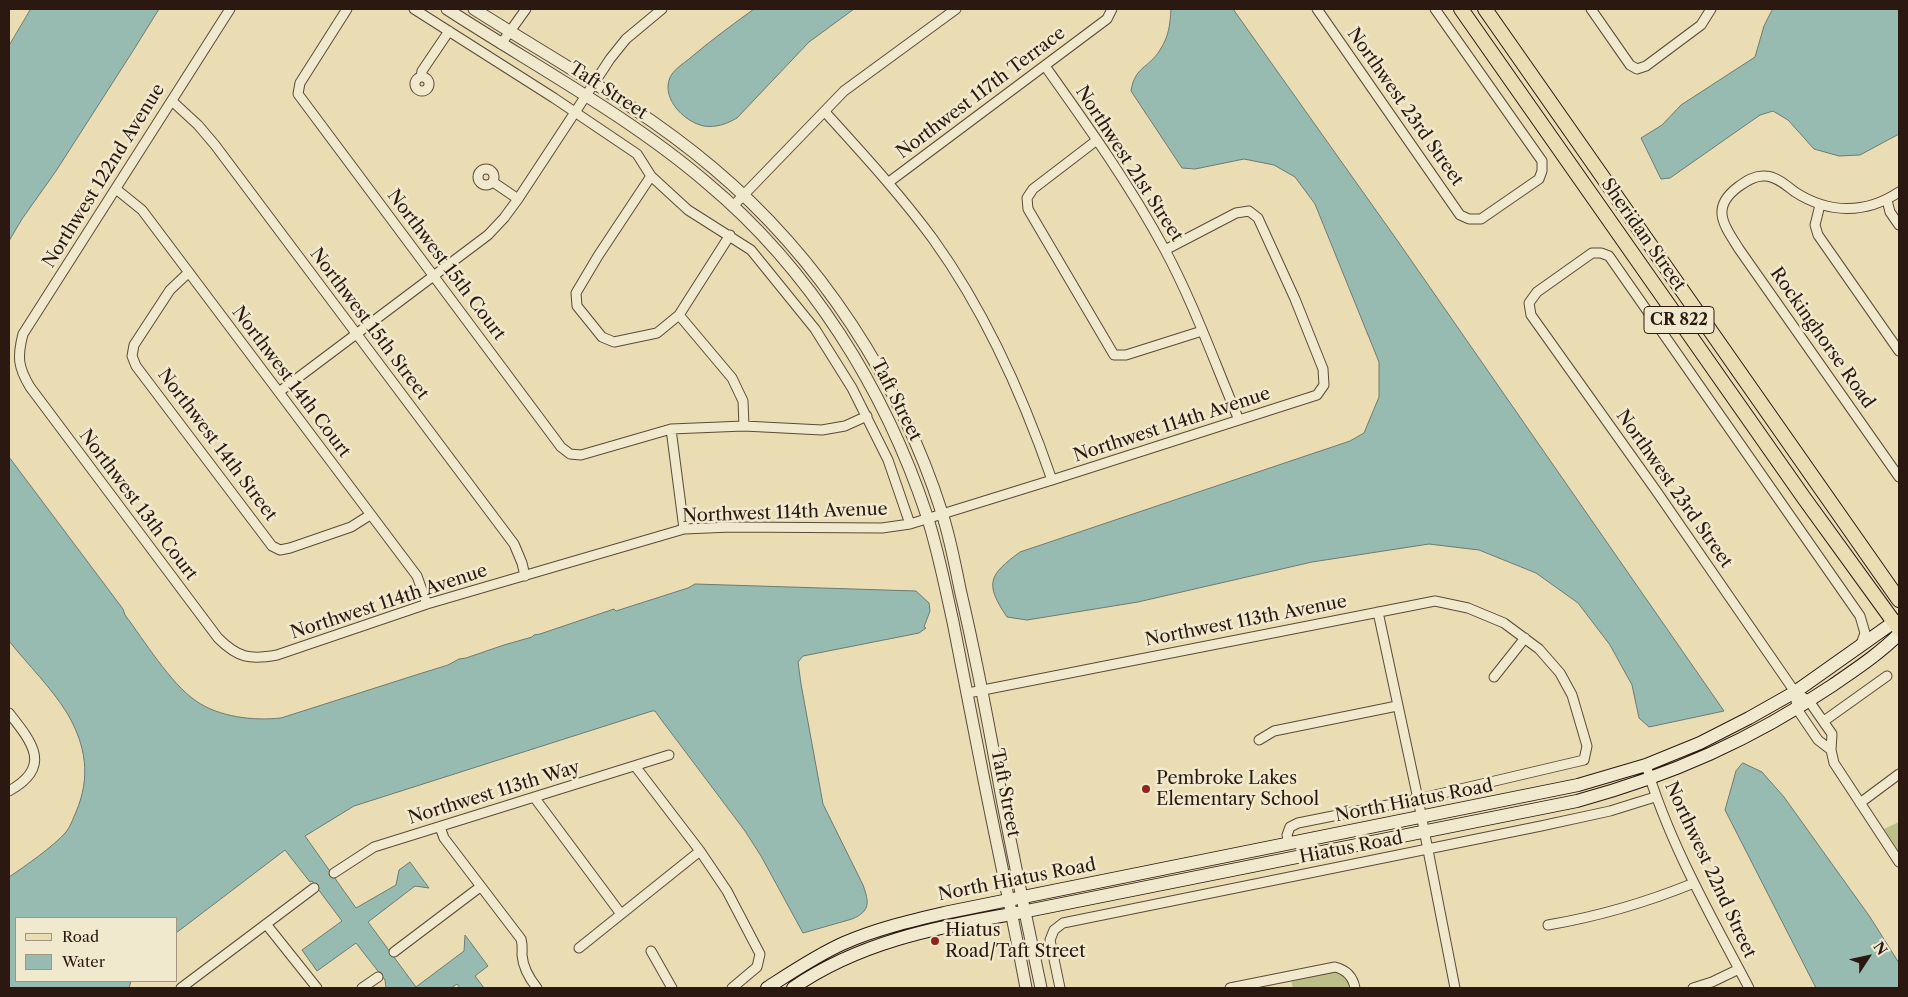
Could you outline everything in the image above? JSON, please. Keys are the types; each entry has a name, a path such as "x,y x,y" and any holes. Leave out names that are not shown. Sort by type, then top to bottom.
{"main road":[{"name":"Sheridan Street","path":"1461,9 1804,498 1898,626"},
{"name":"Sheridan Street","path":"1485,9 1899,600"},
{"name":"North Hiatus Road","path":"767,988 844,943 894,925 1578,785 1646,765 1700,743 1795,692 1861,644 1898,626"},
{"name":"North Hiatus Road","path":"793,988 847,958 893,940 942,927 1577,801 1623,788 1686,764 1752,734 1797,709 1870,660 1898,626"},
{"path":"1118,878 1121,892"}],"street":[{"name":"Northwest 122nd Avenue","path":"20,365 19,352 23,334 230,9"},
{"name":"Northwest 15th Court","path":"347,9 300,83 298,94 561,447 570,454 581,455 671,429"},
{"path":"414,9 637,154 651,176 688,210 751,250 815,329 867,416 888,460 910,524"},
{"name":"Taft Street","path":"447,9 585,95 665,150 707,182 769,242 828,316 850,349 878,398 907,461 928,519 942,570 968,693 1026,988"},
{"name":"Taft Street","path":"474,9 674,137 744,195 813,272 840,308 892,392 921,457 942,514 970,630 1041,988"},
{"path":"501,44 526,9"},
{"path":"279,392 488,235 518,199 592,83 626,39 662,9"},
{"path":"733,206 844,91 956,9"},
{"name":"Northwest 117th Terrace","path":"888,182 1107,19 1112,9"},
{"name":"Northwest 23rd Street","path":"1317,9 1460,215 1469,219 1481,218 1539,179 1542,171 1542,161 1435,9"},
{"path":"1591,9 1630,65 1637,69 1646,66 1700,25 1711,9"},
{"path":"421,77 422,71 449,31"},
{"name":"Northwest 21st Street","path":"1045,66 1098,140 1132,192 1165,250 1202,331 1239,420"},
{"name":"Northwest 15th Street","path":"172,101 198,125 215,145 514,544 525,576"},
{"path":"824,112 888,182 934,241 964,288 990,333 1037,438 1052,480"},
{"path":"1098,140 1033,189 1027,198 1028,208 1114,356 1126,355 1202,331"},
{"name":"Rockinghorse Road","path":"1820,205 1768,175 1756,176 1730,193 1722,205 1721,215 1724,226 1739,249 1899,477"},
{"path":"651,176 576,293 577,306 602,337 614,342 657,333 678,315 730,235"},
{"path":"492,182 518,199"},
{"name":"Northwest 14th Court","path":"116,189 142,210 417,576 427,604"},
{"path":"1899,192 1887,200 1848,210 1820,205 1815,225 1818,235 1899,351"},
{"path":"1887,200 1890,212 1899,225"},
{"name":"Northwest 114th Avenue","path":"241,655 258,659 277,655 427,604 684,529 731,527 882,528 910,524 1316,395 1324,385 1323,369 1295,299 1258,218 1249,211 1236,213 1165,250"},
{"name":"Northwest 23rd Street","path":"1795,692 1657,492 1531,315 1529,303 1537,292 1592,253 1601,253 1609,256 1860,616 1865,633 1861,644"},
{"name":"Northwest 14th Street","path":"188,273 170,290 134,344 132,356 136,366 272,546 280,550 351,527 370,515"},
{"path":"678,315 732,378 743,400 744,426"},
{"path":"850,349 862,342"},
{"name":"Northwest 13th Court","path":"20,365 30,387 218,638 228,648 241,655"},
{"path":"684,529 671,429 744,426 822,430 845,426 867,416"},
{"name":"Northwest 113th Avenue","path":"968,693 1435,601 1468,608 1504,623 1525,638"},
{"path":"1378,612 1418,799 1455,988"},
{"path":"1289,844 1287,835 1290,827 1298,824 1418,799 1584,760 1587,746 1572,695 1560,673 1539,649 1525,638 1494,677"},
{"path":"1824,721 1887,676"},
{"path":"1795,692 1809,700 1832,734 1831,750 1834,762 1899,862"},
{"path":"1795,692 1797,709 1818,740 1831,750"},
{"path":"1259,740 1274,731 1397,706"},
{"path":"9,713 28,738 35,756 34,768 28,777 9,791"},
{"path":"980,757 994,754"},
{"name":"Northwest 113th Way","path":"334,873 374,847 669,755"},
{"name":"Northwest 22nd Street","path":"1646,765 1655,796 1694,883 1749,988"},
{"path":"635,766 700,852 726,891 760,954 757,967 745,984 732,988"},
{"path":"1860,803 1899,774"},
{"name":"Hiatus Road","path":"1060,988 1050,940 1054,930 1064,923 1610,811 1655,796"},
{"path":"534,797 621,914"},
{"path":"440,827 444,838 521,939 527,976 536,988"},
{"path":"579,948 700,852"},
{"path":"1548,925 1588,918 1651,900 1694,883"},
{"path":"394,952 480,886"},
{"path":"181,988 314,888"},
{"path":"266,924 317,988"},
{"path":"651,950 672,988"},
{"path":"1230,988 1336,967 1343,969 1353,979 1355,988"},
{"path":"1693,988 1712,982 1739,969"},
{"path":"362,988 378,977"}],"green space":[{"path":"1899,822 1899,852 1884,829"},
{"path":"1343,969 1355,988 1293,988 1290,976"}],"water":[{"path":"31,9 159,9 9,241 9,46"},
{"path":"754,9 854,9 809,42 737,118 717,126 704,126 688,119 670,99 668,82 672,74"},
{"path":"1171,9 1233,9 1397,240 1724,711 1649,727 1639,718 1632,685 1610,645 1578,603 1536,573 1479,550 1429,544 1312,562 1138,602 1027,620 1007,617 995,596 993,580 1002,567 1020,552 1350,441 1364,433 1379,397 1379,362 1315,204 1295,177 1274,165 1244,159 1195,169 1182,168 1131,91 1139,72 1163,45 1168,30"},
{"path":"1773,9 1899,9 1899,134 1860,155 1839,156 1814,149 1788,120 1773,111 1760,115 1670,178 1661,179 1641,138 1662,125 1681,105 1755,57 1764,26"},
{"path":"9,457 123,609 125,615 158,661 177,683 196,701 215,711 237,717 281,718 448,665 459,659 614,609 616,611 688,588 695,584 916,591 929,603 930,611 924,627 926,628 919,633 803,656 798,662 823,804 863,885 866,896 867,905 863,913 852,919 803,933 761,856 745,831 655,711 354,806 305,836 356,908 396,885 399,870 410,862 429,888 415,886 368,922 416,987 464,951 465,935 488,966 475,976 484,988 460,988 457,984 451,988 386,988 385,980 356,943 317,971 302,950 342,921 312,881 310,882 285,850 178,931 178,917 15,917 15,982 131,982 129,988 9,988 9,877 47,850 68,830 81,799 85,774 79,737 67,713 47,685 9,641"},
{"path":"1743,763 1762,772 1784,797 1870,917 1899,963 1899,988 1816,988 1725,810 1736,771"}],"place":[{"name":"Pembroke Lakes Elementary School","path":"1146,789"},
{"name":"Hiatus Road/Taft Street","path":"935,941"}]}
